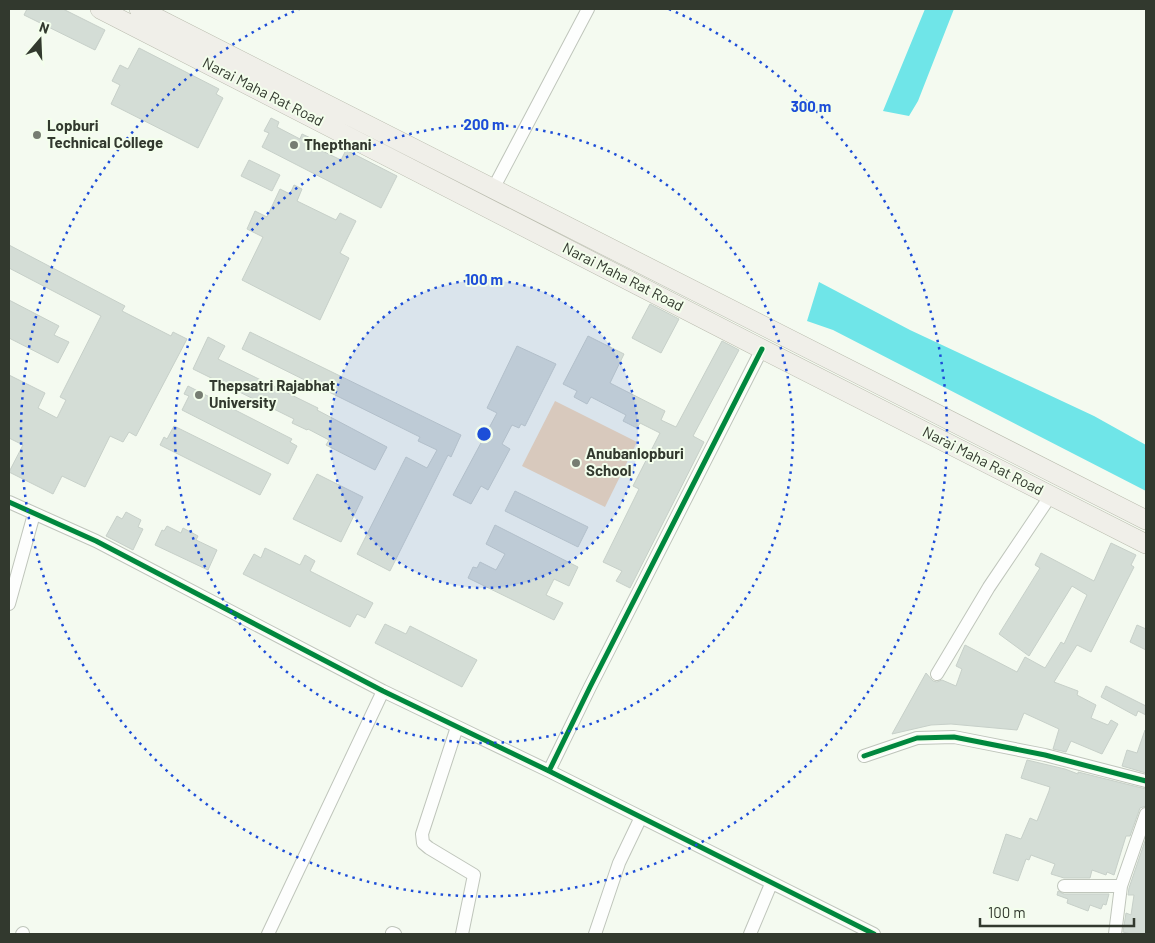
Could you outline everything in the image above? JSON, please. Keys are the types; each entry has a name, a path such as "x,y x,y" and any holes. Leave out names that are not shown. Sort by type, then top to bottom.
{"main road":[{"name":"Narai Maha Rat Road","path":"100,9 1146,544"},
{"name":"Narai Maha Rat Road","path":"139,9 1146,520"}],"street":[{"path":"493,189 588,9"},
{"path":"549,771 762,349"},
{"path":"937,674 989,587 1051,495"},
{"path":"9,502 96,542 383,691 549,771 874,934"},
{"path":"9,604 34,514"},
{"path":"268,934 383,691"},
{"path":"458,727 422,834 423,843 429,848 474,875 462,934"},
{"path":"864,756 917,738 954,737 1045,755 1146,781"},
{"path":"1115,934 1121,886 1146,814"},
{"path":"595,934 618,863 641,817"},
{"path":"750,934 771,884"},
{"path":"1064,886 1121,886"}],"shaded area":[{"path":"555,401 637,442 605,507 522,466"}],"water":[{"path":"925,9 954,9 918,101 909,116 883,111"},
{"path":"819,282 910,330 1094,416 1146,445 1146,491 833,330 807,321"}],"building":[{"path":"27,9 63,9 105,30 95,50 24,15"},
{"path":"139,48 219,89 216,94 223,98 198,148 111,104 120,85 112,81 120,65 128,69"},
{"path":"271,118 279,122 277,127 300,139 302,134 317,141 314,147 341,160 346,150 397,176 381,208 262,147 269,133 264,131"},
{"path":"249,160 280,175 272,191 241,176"},
{"path":"294,185 302,189 297,201 336,220 340,213 356,221 340,253 349,258 320,320 242,280 263,237 247,229 255,211 267,217 280,189 290,194"},
{"path":"9,245 125,306 122,311 171,336 173,332 187,339 136,436 129,432 123,442 110,436 85,487 62,476 53,494 9,472 23,445 9,438 9,375 45,393 38,408 57,418 66,400 60,397 101,316 9,268"},
{"path":"9,300 59,326 54,335 69,342 58,363 9,338"},
{"path":"650,304 679,319 661,353 632,338"},
{"path":"250,332 461,435 451,457 448,455 390,571 357,554 406,457 427,468 437,450 418,441 420,437 242,349"},
{"path":"588,336 624,354 610,383 665,411 661,420 676,427 722,341 739,350 693,436 704,442 630,588 616,581 622,571 603,562 639,489 633,486 660,433 640,423 637,428 623,421 626,415 591,397 587,404 574,397 577,391 563,384"},
{"path":"208,337 225,346 218,359 318,408 317,410 387,447 375,470 326,445 329,440 292,423 294,419 193,369"},
{"path":"517,346 556,364 525,426 521,424 519,428 512,425 502,444 510,449 488,490 481,486 471,504 453,495 497,413 487,408"},
{"path":"188,386 292,439 290,442 297,446 288,464 182,410 189,396 184,394"},
{"path":"174,426 271,474 260,495 160,445 164,437 167,439"},
{"path":"317,474 363,497 341,542 293,519"},
{"path":"515,491 588,527 578,547 505,511"},
{"path":"126,512 141,520 138,527 143,529 133,550 106,536 117,516 122,519"},
{"path":"495,525 578,567 569,586 554,579 546,595 563,603 554,620 468,578 473,567 477,568 480,562 496,570 505,554 486,544"},
{"path":"167,526 181,533 183,528 198,536 196,540 217,550 208,570 155,545 162,530 164,531"},
{"path":"1111,543 1136,555 1131,565 1134,567 1091,652 1077,645 1054,682 1078,691 1077,695 1096,705 1091,718 1108,725 1111,720 1118,724 1102,754 1071,741 1066,752 1053,749 1059,729 1024,713 1017,730 951,724 931,725 892,734 926,673 933,681 942,680 956,686 962,669 956,666 965,645 1017,672 1025,657 1045,668 1061,642 1064,644 1087,595 1072,586 1029,656 999,634 1040,568 1035,565 1041,553 1094,581"},
{"path":"265,548 300,565 305,555 315,561 310,571 373,603 365,618 357,614 350,627 243,574 254,554 261,558"},
{"path":"385,624 406,634 410,626 477,660 462,687 375,643"},
{"path":"1137,625 1146,629 1146,650 1130,642"},
{"path":"1106,686 1146,706 1146,715 1138,711 1136,716 1101,697"},
{"path":"1145,730 1146,773 1122,766 1127,750 1137,753"},
{"path":"1027,760 1078,774 1078,772 1146,789 1146,806 1140,808 1130,836 1126,836 1114,875 1107,872 1106,875 1092,870 1090,878 1064,878 1051,874 1055,864 1031,855 1029,860 1026,859 1018,881 993,873 1006,834 1021,839 1030,818 1037,821 1049,791 1050,787 1021,778"},
{"path":"1146,838 1146,934 1131,934 1123,932 1126,913 1131,915 1134,895 1128,895 1129,888"},
{"path":"1058,891 1064,894 1109,894 1106,905 1103,904 1101,909 1090,905 1088,911 1067,903 1068,899 1057,895"}],"cycle path":[{"path":"549,771 762,349"},
{"path":"9,502 96,541 383,691 549,771 874,934"},
{"path":"864,756 917,738 954,737 1045,755 1146,781"}],"place":[{"name":"Lopburi Technical College","path":"37,135"},
{"name":"Thepthani","path":"294,145"},
{"name":"Thepsatri Rajabhat University","path":"199,395"},
{"name":"Anubanlopburi School","path":"576,463"}]}
